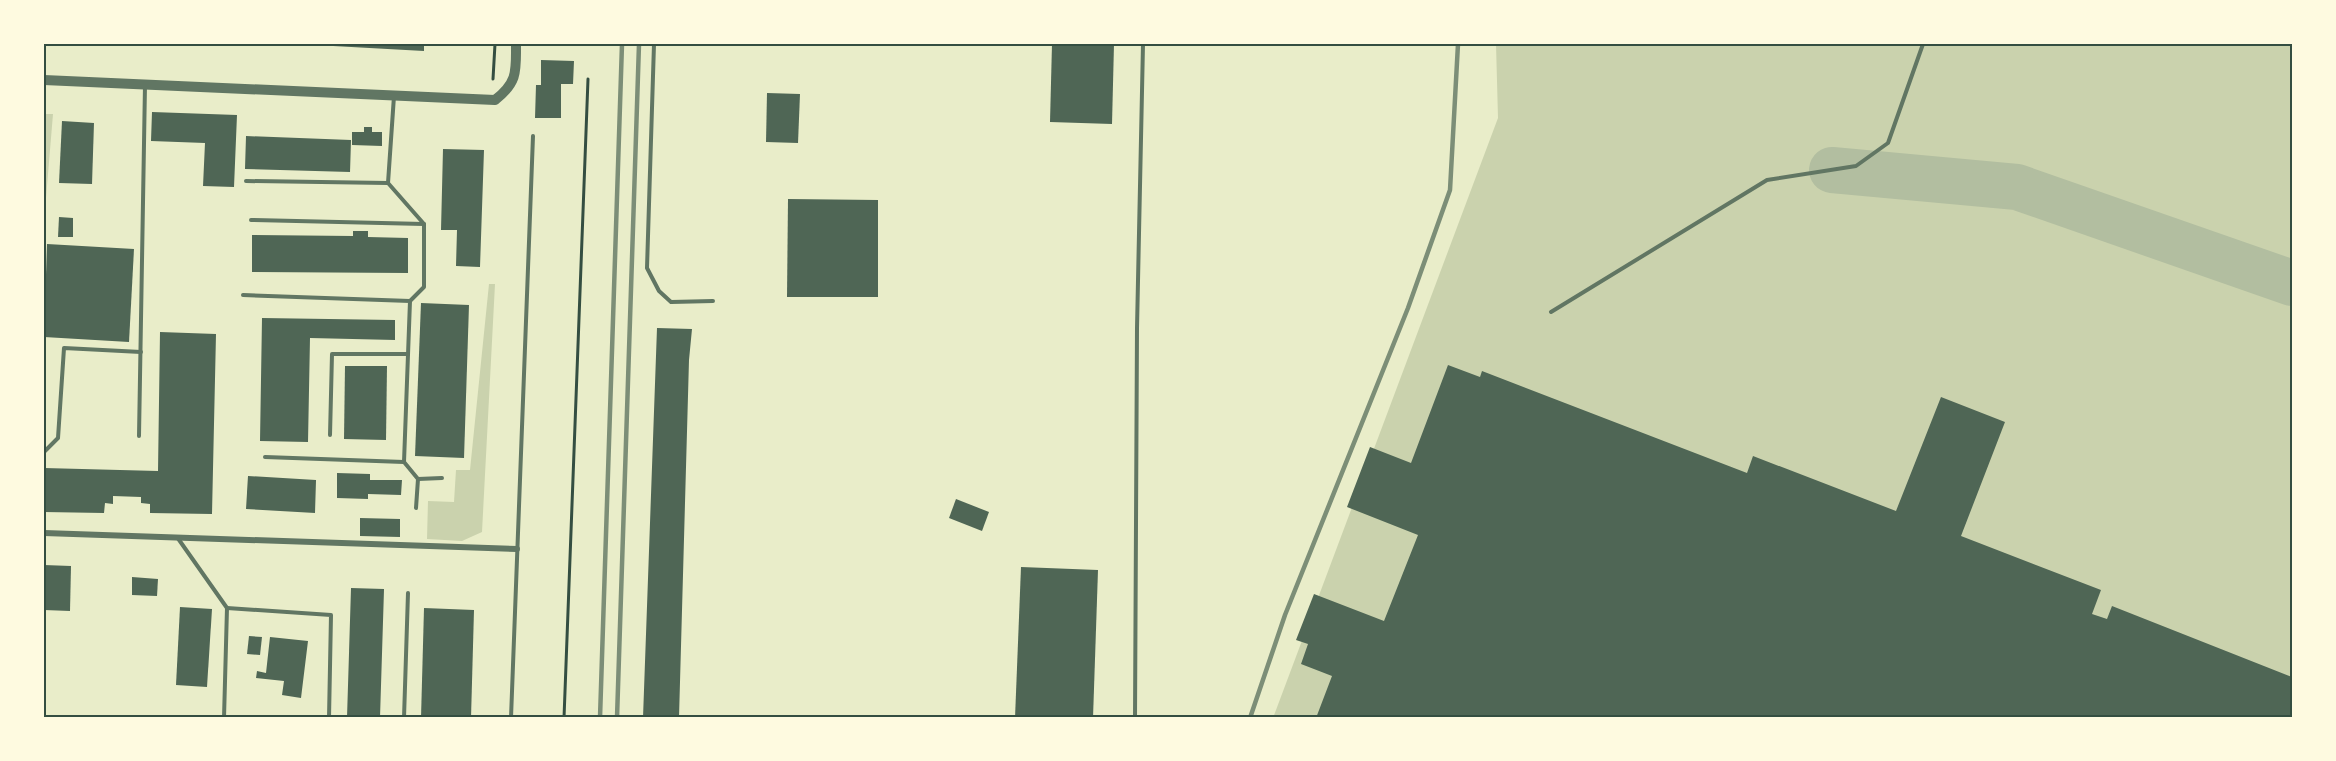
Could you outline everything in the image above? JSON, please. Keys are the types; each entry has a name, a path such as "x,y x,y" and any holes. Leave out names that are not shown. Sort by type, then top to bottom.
{"street":[{"path":"44,80 495,100 508,90 516,76 516,44"},
{"path":"44,533 517,549"}],"lane":[{"path":"654,44 647,268 659,291 671,302 713,301"},
{"path":"1135,717 1137,340 1143,44"},
{"path":"1551,312 1767,180 1856,166 1888,143 1923,44"},
{"path":"139,436 145,85"},
{"path":"394,96 388,183 424,224 424,287 410,301 404,462 418,479 416,508"},
{"path":"511,717 533,136"},
{"path":"246,181 388,183"},
{"path":"251,220 424,224"},
{"path":"243,295 410,301"},
{"path":"44,452 58,438 64,348 141,352"},
{"path":"330,435 332,354 408,354"},
{"path":"265,457 404,462"},
{"path":"418,479 442,478"},
{"path":"177,537 227,608 224,717"},
{"path":"404,717 408,593"},
{"path":"227,608 331,615 329,717"}],"path":[{"path":"493,79 495,44"},
{"path":"564,717 588,79"}],"green space":[{"path":"1496,44 2292,44 2292,717 1273,718 1498,118"},
{"path":"44,114 53,114 44,222"},
{"path":"489,284 495,284 482,532 462,541 427,539 428,501 454,502 456,470 470,470"}],"building":[{"path":"424,44 424,51 315,45"},
{"path":"1052,44 1114,44 1112,124 1050,122"},
{"path":"541,60 574,61 573,84 561,84 561,118 535,118 536,85 541,85"},
{"path":"767,93 800,94 798,143 766,142"},
{"path":"152,112 237,115 234,187 203,186 205,143 151,141"},
{"path":"62,121 94,123 92,184 59,183"},
{"path":"364,127 372,127 372,132 382,132 382,146 352,145 352,132 364,132"},
{"path":"246,136 351,140 350,172 245,169"},
{"path":"443,149 484,150 480,267 456,266 457,230 441,230"},
{"path":"788,199 878,200 878,297 787,297"},
{"path":"59,217 73,218 73,237 58,237"},
{"path":"353,231 368,231 368,237 408,238 408,273 252,272 252,235 353,236"},
{"path":"47,244 134,249 129,342 44,337"},
{"path":"421,303 469,305 464,458 415,456"},
{"path":"262,318 395,320 395,340 310,338 308,442 260,441"},
{"path":"657,328 692,329 689,360 679,718 643,718"},
{"path":"160,332 216,334 212,514 150,513 150,504 141,503 141,497 113,496 113,504 105,503 104,513 44,512 44,468 158,471"},
{"path":"1448,365 1480,377 1482,371 1747,473 1753,456 1896,511 1941,397 2005,422 1961,536 2101,590 2092,614 2107,619 2112,606 2292,677 2292,718 1316,718 1332,676 1301,664 1308,644 1296,640 1314,594 1384,621 1418,535 1347,507 1370,447 1411,463"},
{"path":"345,366 387,366 386,440 344,439"},
{"path":"337,473 370,474 370,480 402,480 401,495 368,494 368,499 337,498"},
{"path":"248,476 316,480 315,513 246,509"},
{"path":"956,499 989,512 982,531 949,518"},
{"path":"360,518 400,519 400,537 360,536"},
{"path":"44,565 71,566 70,611 44,610"},
{"path":"1021,567 1098,570 1093,718 1015,718"},
{"path":"132,577 158,579 157,596 132,595"},
{"path":"351,588 384,589 380,718 347,718"},
{"path":"180,607 212,609 207,687 176,685"},
{"path":"424,608 474,610 471,718 421,718"},
{"path":"249,636 262,637 260,655 247,654"},
{"path":"270,637 308,641 301,698 282,695 284,681 256,678 257,671 266,673"}],"taxiway":[{"path":"1832,170 2017,187 2292,283"}],"railway":[{"path":"600,718 622,44"},
{"path":"617,718 639,44"},
{"path":"1250,718 1285,615 1408,308 1450,190 1458,44"}]}
